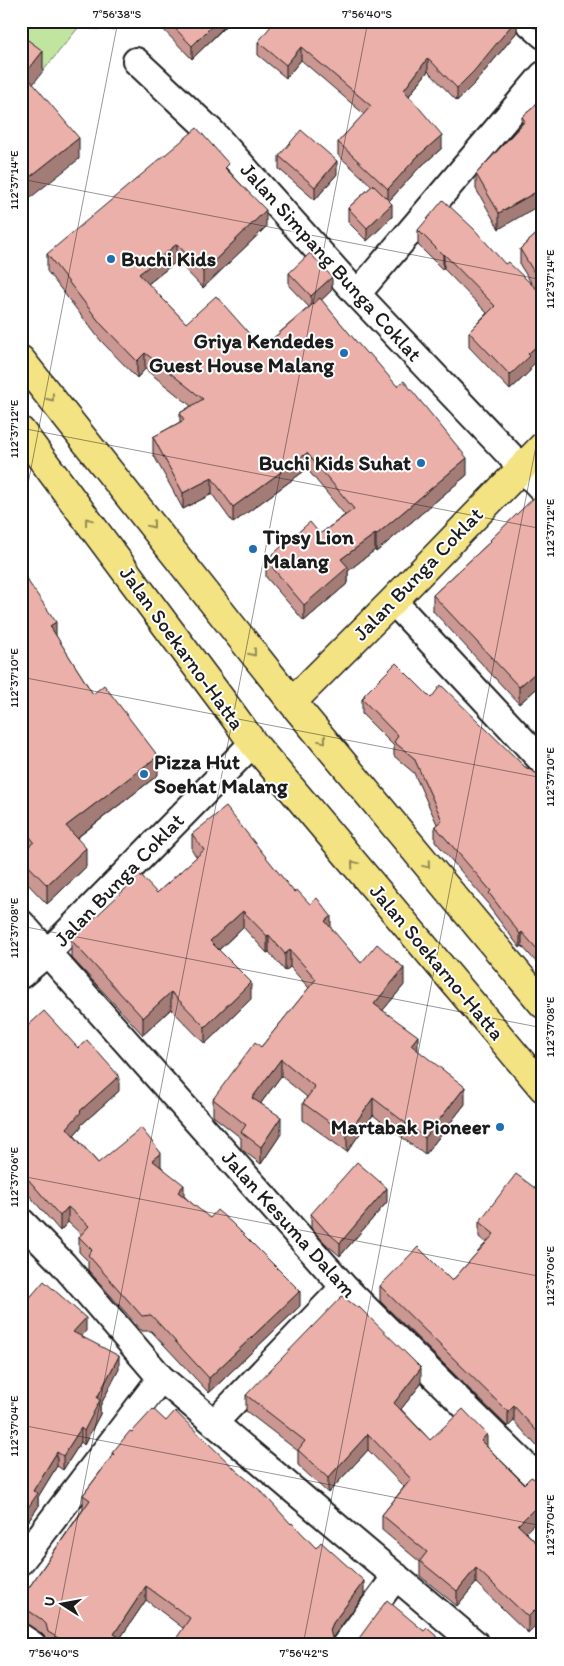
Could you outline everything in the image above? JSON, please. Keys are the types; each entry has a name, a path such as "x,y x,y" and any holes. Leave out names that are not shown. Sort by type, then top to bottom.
{"main road":[{"path":"21,360 292,702 543,1004"},
{"name":"Jalan Soekarno-Hatta","path":"21,431 252,743 543,1088"},
{"name":"Jalan Bunga Coklat","path":"292,702 393,602 543,446"}],"street":[{"path":"527,21 543,35"},
{"name":"Jalan Simpang Bunga Coklat","path":"136,61 212,132 358,294 543,490"},
{"path":"358,294 543,75"},
{"path":"393,602 543,762"},
{"name":"Jalan Bunga Coklat","path":"21,975 48,953 252,743"},
{"name":"Jalan Kesuma Dalam","path":"21,923 344,1286 543,1483"},
{"path":"21,1221 63,1264 161,1378 477,1645"},
{"path":"214,1423 344,1286"},
{"path":"21,1561 161,1378"},
{"path":"345,1645 396,1576"},
{"path":"21,1637 33,1645"}],"green space":[{"path":"21,21 119,21 113,30 78,28 43,71 21,56"}],"building":[{"path":"168,21 217,21 192,46"},
{"path":"275,21 515,21 474,71 457,88 428,58 404,90 442,135 417,157 388,189 338,142 371,106 301,47 286,65 258,42"},
{"path":"21,35 43,51 25,74 79,138 21,184"},
{"path":"543,99 543,188 499,213 476,174 525,121 522,117"},
{"path":"197,128 229,164 225,168 266,210 203,272 177,244 139,274 186,323 216,296 262,348 320,298 367,354 369,353 397,386 404,381 467,458 376,535 341,559 348,567 304,605 266,560 310,522 320,534 354,509 307,453 233,507 212,478 183,493 153,437 184,420 180,413 203,399 145,353 137,361 101,324 47,254"},
{"path":"301,130 337,161 315,187 279,156"},
{"path":"373,185 392,204 367,228 348,208"},
{"path":"443,200 474,229 505,264 508,262 543,295 543,340 528,354 530,356 510,375 469,332 495,306 418,230"},
{"path":"543,228 543,287 520,249"},
{"path":"310,253 332,277 311,296 289,273"},
{"path":"542,490 543,668 519,687 433,595"},
{"path":"21,571 56,622 50,626 93,694 104,685 158,756 66,826 86,848 47,885 21,858 21,853 34,842 21,825"},
{"path":"396,663 431,698 441,685 525,767 543,777 543,954 522,932 520,934 489,893 491,891 435,826 442,820 414,758 394,742 398,736 362,699"},
{"path":"226,807 294,892 297,890 310,904 317,898 331,916 325,921 361,963 377,944 404,968 374,1004 418,1036 411,1045 465,1087 425,1138 373,1098 347,1135 303,1103 315,1087 281,1059 252,1098 281,1117 261,1147 241,1132 246,1125 213,1099 255,1042 261,1047 316,979 290,950 285,954 269,935 267,936 243,911 210,941 251,982 205,1027 171,992 143,1018 71,940 140,875 157,893 204,850 192,834"},
{"path":"44,1011 78,1048 87,1040 119,1076 80,1111 67,1128 98,1163 141,1128 161,1153 152,1160 184,1185 178,1192 210,1218 217,1210 300,1291 209,1378 151,1315 142,1316 88,1255 92,1250 79,1237 89,1226 68,1207 60,1216 21,1171 21,1032"},
{"path":"357,1162 387,1188 340,1243 311,1214"},
{"path":"516,1174 543,1194 543,1438 514,1406 508,1412 380,1286 418,1247 452,1281 494,1234 479,1222"},
{"path":"44,1281 86,1318 73,1332 119,1356 97,1398 100,1400 84,1431 81,1428 63,1456 57,1452 33,1491 38,1493 21,1518 21,1308"},
{"path":"342,1296 359,1307 421,1368 394,1403 430,1440 463,1409 487,1434 481,1441 524,1484 531,1477 543,1482 543,1500 518,1525 543,1549 543,1602 528,1617 476,1568 457,1591 420,1561 427,1552 382,1515 411,1479 368,1434 328,1478 298,1450 305,1441 246,1395"},
{"path":"153,1409 166,1421 175,1411 238,1472 262,1492 316,1548 321,1542 364,1581 333,1623 330,1630 332,1638 340,1645 172,1645 190,1618 146,1586 114,1634 119,1637 114,1645 70,1645 48,1632 46,1624 41,1619 21,1608 21,1599 90,1500 83,1495 114,1454 112,1453 130,1431 132,1432"},
{"path":"387,1600 424,1631 427,1628 442,1641 439,1645 351,1645 357,1641"}],"place":[{"name":"Buchi Kids","path":"111,259"},
{"name":"Griya Kendedes Guest House Malang","path":"344,353"},
{"name":"Buchi Kids Suhat","path":"421,463"},
{"name":"Tipsy Lion Malang","path":"253,549"},
{"name":"Pizza Hut Soehat Malang","path":"144,774"},
{"name":"Martabak Pioneer","path":"500,1127"}]}
